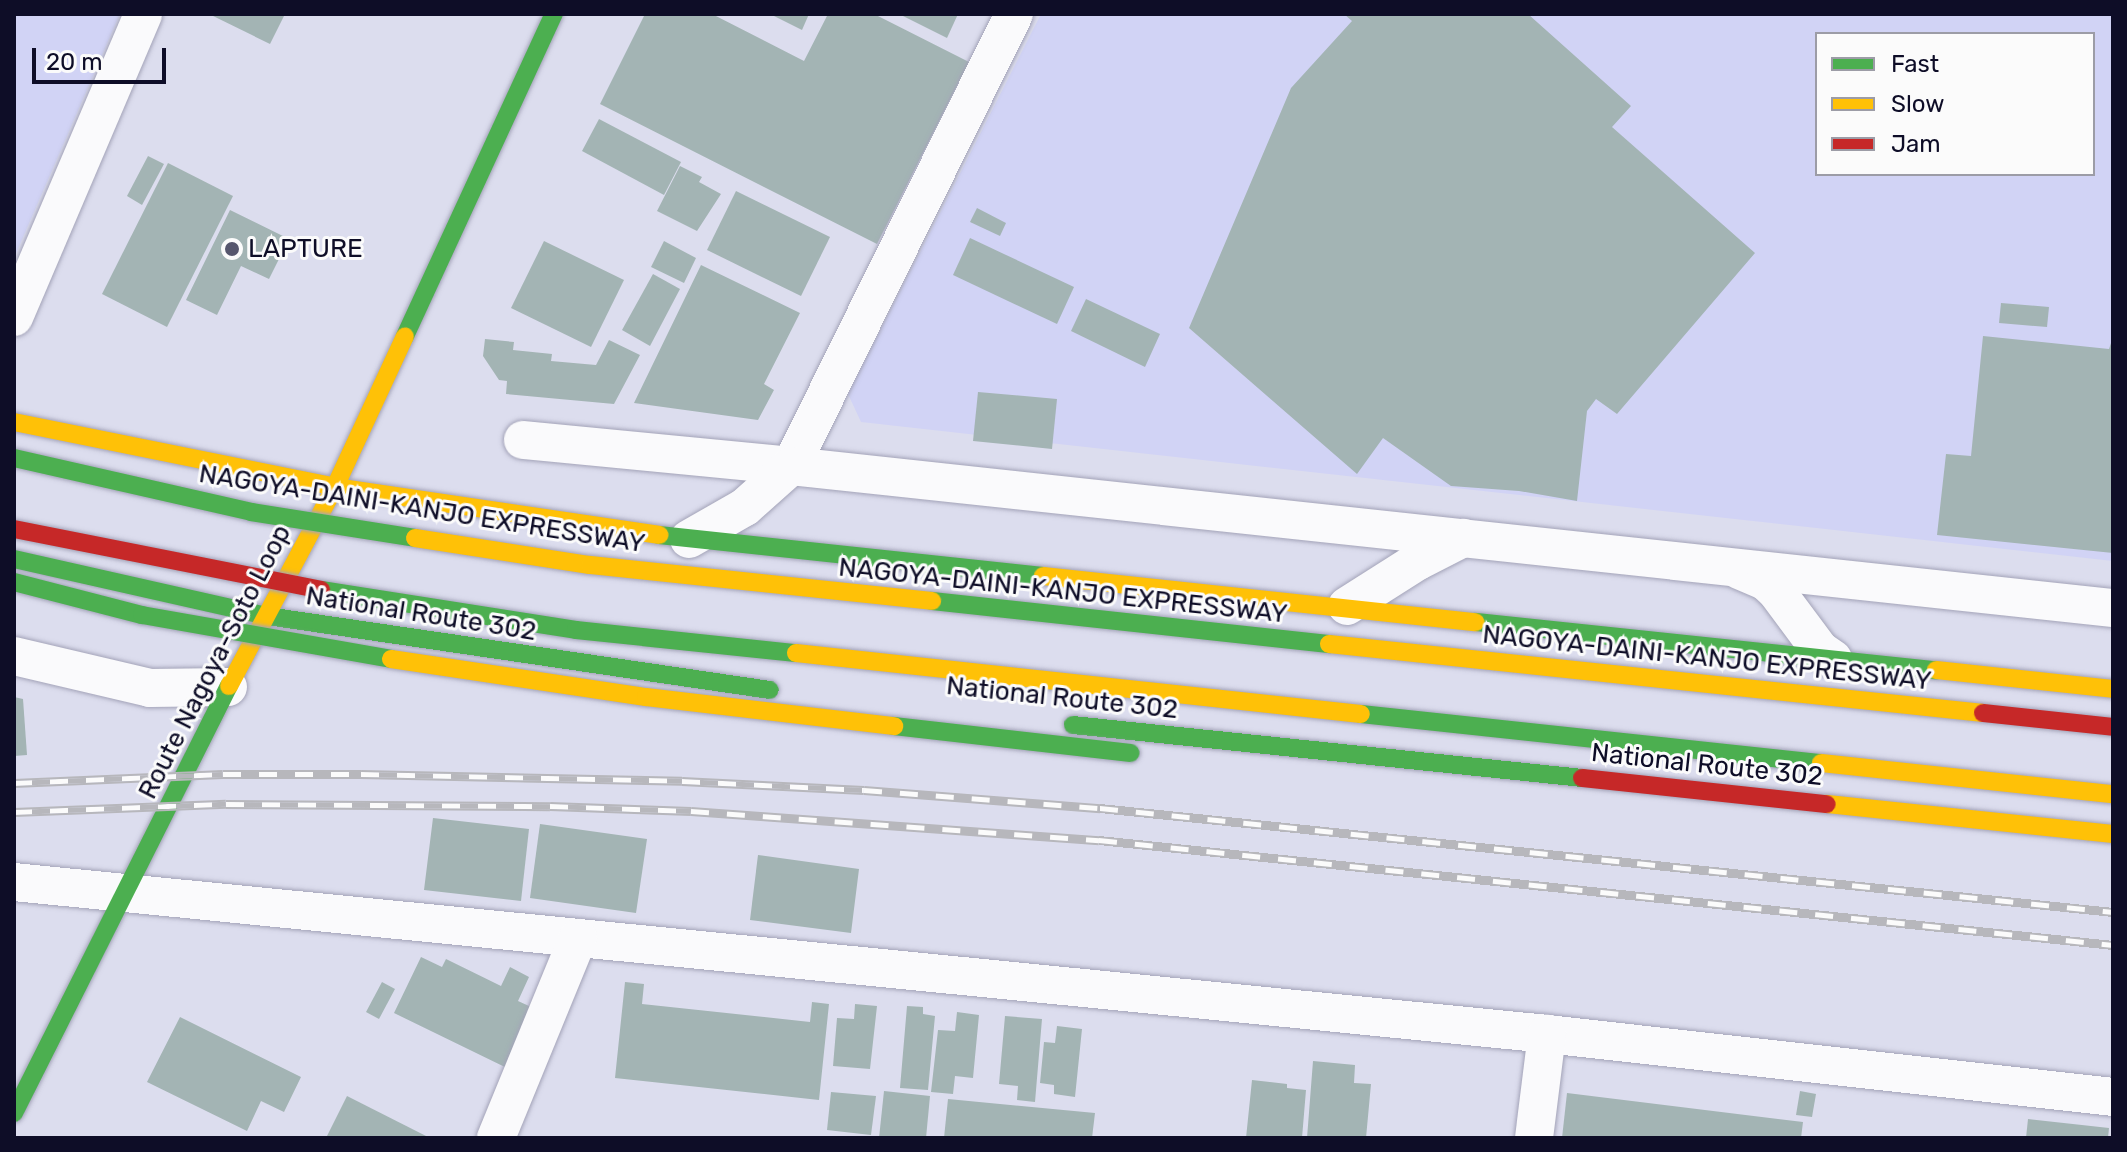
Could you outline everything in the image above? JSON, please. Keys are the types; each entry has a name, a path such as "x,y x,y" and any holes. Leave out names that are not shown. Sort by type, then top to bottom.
{"main road":[{"name":"Route Nagoya-Soto Loop","path":"14,1113 228,687 335,487 554,14"},
{"path":"14,422 335,487 689,539 2113,689"},
{"name":"NAGOYA-DAINI-KANJO EXPRESSWAY","path":"14,458 251,512 590,565 2113,727"},
{"path":"14,529 257,580 576,630 2113,794"},
{"name":"National Route 302","path":"14,559 267,616 796,694"},
{"path":"14,582 142,615 430,665 646,697 1138,754"},
{"name":"National Route 302","path":"1051,723 2113,834"}],"street":[{"path":"14,317 143,14"},
{"path":"689,539 745,507 791,466 1014,14"},
{"path":"523,440 2113,608"},
{"path":"1347,606 1418,561 1463,538"},
{"path":"1729,566 1765,581 1820,650 1833,659"},
{"path":"14,656 150,688 228,687"},
{"path":"14,882 1547,1034 2113,1097"},
{"path":"496,1138 578,938"},
{"path":"1534,1138 1547,1034"}],"shaded area":[{"path":"14,14 120,14 14,258"},
{"path":"1041,14 2113,14 2113,561 861,422 848,394"}],"building":[{"path":"209,14 285,14 270,44"},
{"path":"645,14 712,14 804,61 828,14 874,14 969,62 877,244 600,104"},
{"path":"770,14 809,14 802,30"},
{"path":"899,14 958,14 947,38"},
{"path":"1344,14 1528,14 1631,106 1612,127 1755,253 1617,414 1596,399 1587,411 1577,501 1519,491 1451,486 1383,438 1357,474 1189,328 1291,88 1352,21"},
{"path":"599,119 681,162 664,195 582,151"},
{"path":"148,156 164,164 142,205 127,196"},
{"path":"168,163 233,196 167,327 102,294"},
{"path":"680,166 702,177 699,182 721,194 697,231 657,211"},
{"path":"736,191 830,237 801,296 707,250"},
{"path":"977,208 1006,223 1000,236 970,222"},
{"path":"230,210 289,239 269,279 241,266 217,315 186,300"},
{"path":"970,238 1074,287 1057,324 953,275"},
{"path":"544,241 624,280 591,347 511,308"},
{"path":"664,241 696,258 684,283 651,267"},
{"path":"701,265 800,313 764,384 774,390 758,420 634,403"},
{"path":"653,274 680,289 650,346 622,330"},
{"path":"1086,299 1160,334 1145,367 1071,331"},
{"path":"2001,303 2049,307 2047,327 1999,323"},
{"path":"1983,336 2109,349 2113,337 2113,553 1937,535 1946,454 1971,456"},
{"path":"485,339 514,342 513,350 552,354 551,361 596,365 609,340 640,355 614,404 506,394 507,381 499,380 483,356"},
{"path":"978,392 1057,399 1052,449 973,441"},
{"path":"14,697 23,699 27,755 14,756"},
{"path":"433,818 529,829 521,901 424,890"},
{"path":"540,824 647,839 636,913 530,898"},
{"path":"758,855 859,869 851,933 750,920"},
{"path":"421,957 442,967 446,959 501,986 510,967 529,977 518,1001 540,1011 511,1070 394,1013"},
{"path":"382,982 395,989 379,1019 366,1012"},
{"path":"625,982 644,984 642,1004 810,1022 812,1002 829,1004 819,1100 615,1078"},
{"path":"855,1004 877,1006 870,1069 833,1066 837,1018 854,1019"},
{"path":"907,1006 923,1007 923,1014 935,1016 928,1090 900,1088"},
{"path":"957,1012 979,1015 973,1078 955,1076 953,1094 931,1092 938,1030 955,1031"},
{"path":"1005,1016 1042,1019 1035,1102 1017,1100 1018,1086 999,1084"},
{"path":"180,1017 301,1077 284,1112 261,1101 247,1131 147,1082"},
{"path":"1057,1026 1082,1029 1075,1097 1054,1094 1054,1085 1040,1083 1044,1042 1055,1043"},
{"path":"1313,1061 1355,1065 1354,1083 1371,1084 1366,1138 1307,1138"},
{"path":"1252,1080 1287,1084 1287,1088 1306,1090 1302,1138 1246,1138"},
{"path":"884,1091 930,1096 926,1138 879,1138"},
{"path":"1800,1091 1816,1094 1812,1117 1796,1115"},
{"path":"831,1092 876,1096 871,1135 827,1130"},
{"path":"1567,1093 1803,1122 1801,1138 1562,1138"},
{"path":"347,1096 430,1138 326,1138"},
{"path":"948,1099 1095,1113 1092,1138 944,1138"},
{"path":"2028,1119 2109,1128 2108,1138 2026,1138"}],"railway":[{"path":"14,783 223,774 361,774 682,781 864,790 1100,808 2113,912"},
{"path":"14,812 226,804 550,806 691,811 1099,840 2113,945"}],"traffic: fast":[{"path":"405,336 554,14"},
{"path":"14,458 251,512 415,538"},
{"path":"659,535 1043,576"},
{"path":"14,559 267,616 770,690"},
{"path":"14,582 142,615 391,659"},
{"path":"321,590 576,630 796,653"},
{"path":"932,601 1329,644"},
{"path":"1476,622 1936,670"},
{"path":"14,1113 229,686"},
{"path":"1361,714 1821,763"},
{"path":"1073,725 1582,778"},
{"path":"894,726 1130,753"}],"traffic: slow":[{"path":"229,686 335,487 405,336"},
{"path":"14,422 335,487 659,535"},
{"path":"415,538 590,565 932,601"},
{"path":"1043,576 1476,622"},
{"path":"1329,644 1983,713"},
{"path":"796,653 1361,714"},
{"path":"391,659 646,697 894,726"},
{"path":"1936,670 2113,689"},
{"path":"1821,763 2113,794"},
{"path":"1827,804 2113,834"}],"traffic: jam":[{"path":"14,529 321,590"},
{"path":"1983,713 2113,727"},
{"path":"1582,778 1827,804"}],"place":[{"name":"LAPTURE","path":"232,249"}]}
